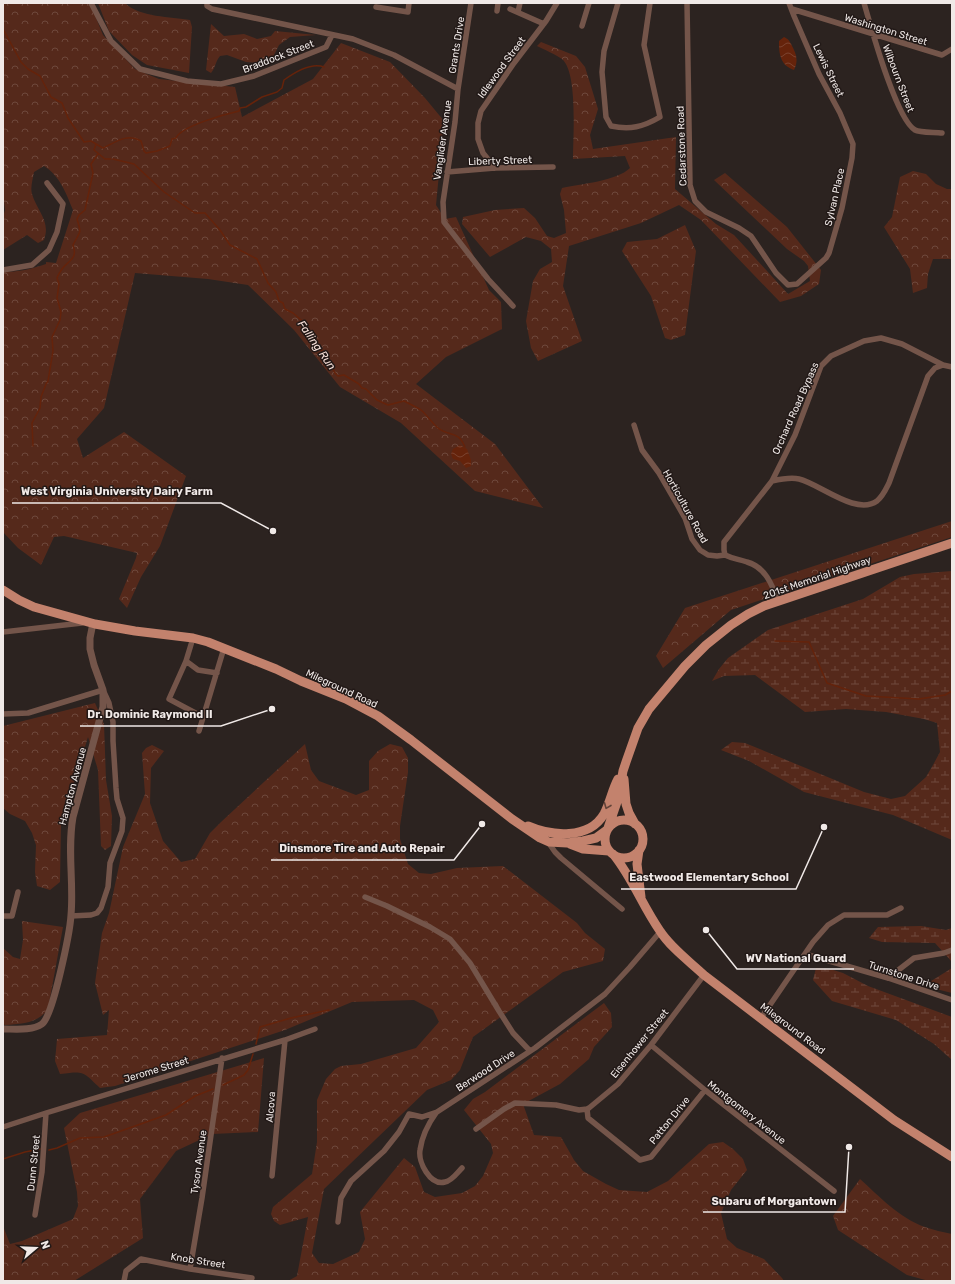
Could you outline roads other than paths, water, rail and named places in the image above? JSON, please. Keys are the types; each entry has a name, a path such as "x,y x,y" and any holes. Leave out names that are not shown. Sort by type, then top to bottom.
{"main road":[{"name":"201st Memorial Highway","path":"607,829 618,799 623,771 638,728 649,709 685,666 718,634 748,614 778,600 952,542"},
{"name":"Mileground Road","path":"3,590 34,607 93,624 193,638 224,648 276,669 378,716 512,819 540,838 548,841 567,843 583,849 611,853 641,898 660,932 704,975 894,1120 952,1157"},
{"name":"201st Memorial Highway","path":"623,771 626,804 635,824"},
{"path":"512,819 545,832 557,834 571,833 589,828 600,819 604,813 614,787 623,771"},
{"path":"618,820 630,821 635,824 640,828 642,834 642,844 638,850 632,856 627,857 617,857 611,853 604,840 607,829 612,823 618,820"},
{"name":"Mileground Road","path":"567,843 596,838 607,829"},
{"name":"Mileground Road","path":"638,850 637,864 641,898"}],"street":[{"name":"Braddock Street","path":"91,3 110,41 140,69 187,81 221,84 254,76 326,46 332,35"},
{"path":"207,3 207,6 212,9 332,35"},
{"path":"376,7 408,12 409,3"},
{"name":"Grants Drive","path":"458,89 471,3"},
{"path":"497,11 498,3"},
{"path":"518,12 520,3"},
{"name":"Idlewood Street","path":"496,168 483,153 478,139 480,110 558,3"},
{"path":"582,26 589,3"},
{"path":"618,3 604,51 602,72 606,117 611,126 625,129 648,124 660,116 644,45 650,3"},
{"name":"Cedarstone Road","path":"687,3 690,185 695,201 706,212 739,228 751,236 776,273 788,285 797,284 826,258 829,253"},
{"name":"Lewis Street","path":"789,3 819,74 840,114 853,144"},
{"name":"Wilbourn Street","path":"864,3 884,67 902,114 910,126 916,131 942,133"},
{"path":"510,9 544,24"},
{"name":"Washington Street","path":"792,10 942,55 952,50"},
{"name":"Vanglider Avenue","path":"332,35 353,39 394,55 458,89 455,122 443,202 444,222 488,279 513,306"},
{"name":"Sylvan Place","path":"829,253 842,208 852,158 853,144"},
{"name":"Liberty Street","path":"447,172 496,168 553,167"},
{"path":"3,270 32,265 48,250 57,232 63,204 47,183"},
{"name":"Orchard Road Bypass","path":"726,555 724,550 724,542 772,481 795,435 821,366 831,356 864,341 881,338 902,344 943,365 952,367"},
{"path":"772,481 787,478 800,480 853,504 862,505 876,502 885,491 889,483 928,376 935,368 943,365"},
{"name":"Horticulture Road","path":"634,425 642,450 658,473 685,518 692,539 700,550 708,555 726,555"},
{"path":"726,555 732,559 758,566 767,576 778,600"},
{"path":"3,632 60,625 93,624"},
{"name":"Hampton Avenue","path":"3,1029 28,1028 42,1024 47,1019 56,991 71,916 70,831 103,707 103,690 91,653 90,638 93,624"},
{"path":"193,638 186,661 169,699 203,717"},
{"path":"198,731 224,648"},
{"path":"186,661 198,670 217,673"},
{"path":"3,714 28,713 103,690 109,703 113,722 117,799 123,818 122,831 110,863 108,887 101,908 91,915 71,916"},
{"name":"Mileground Road","path":"548,841 561,858 622,909"},
{"path":"3,916 12,916 18,892"},
{"path":"365,897 430,927 450,940 470,963 513,1033 530,1051"},
{"path":"761,1018 813,942 828,925 844,915 886,915 900,908"},
{"name":"Berwood Drive","path":"338,1222 341,1198 351,1181 384,1151 399,1132 409,1114 422,1117 437,1112 530,1051 605,994 660,932"},
{"path":"888,978 914,958 944,953 952,950"},
{"name":"Turnstone Drive","path":"805,954 888,978 952,1000"},
{"name":"Eisenhower Street","path":"587,1109 618,1084 651,1045 704,975"},
{"name":"Jerome Street","path":"3,1128 222,1058 285,1040 314,1029"},
{"name":"Alcova","path":"272,1176 285,1040"},
{"name":"Montgomery Avenue","path":"651,1045 705,1090 834,1191"},
{"name":"Tyson Avenue","path":"190,1269 202,1198 222,1058"},
{"name":"Patton Drive","path":"587,1109 588,1118 640,1160 651,1157 705,1090"},
{"path":"476,1129 515,1103 556,1105 579,1110 587,1109"},
{"path":"437,1112 424,1135 420,1151 423,1166 428,1176 436,1181 444,1183 450,1180 462,1168"},
{"name":"Dunn Street","path":"35,1215 42,1172 46,1113"},
{"name":"Knob Street","path":"124,1281 126,1271 141,1259 190,1269 252,1278"}],"water":[{"path":"784,37 793,47 797,60 794,70 789,68 783,62 780,55 779,41"},
{"path":"460,445 467,449 471,460 471,466 466,468 460,461 453,459 451,454 453,449"}],"waterway":[{"name":"Falling Run","path":"3,29 21,62 28,69 40,76 51,97 62,103 68,118 84,142 91,141 96,144 94,150 105,159 111,159"},
{"path":"96,144 103,148 122,139 131,138 141,141 146,153 157,151 170,146 172,139 176,138 186,129 204,121 239,111 240,108 246,107 262,97 277,92 282,88 284,80 298,71 314,66 324,67"},
{"path":"33,446 32,423 40,408 41,397 48,381 53,351 52,337 60,320 61,312 57,298 59,284 57,278 62,269 74,256 73,245 80,231 77,219 85,210 93,173 91,164 98,154"},
{"name":"Falling Run","path":"113,159 134,164 164,192 195,213 205,213 220,230 230,245 257,259 268,283 276,292 279,301 283,303 285,309 293,313 301,320 338,376 344,375 359,384 362,388 366,389 377,400 388,405 404,401 421,410 442,431 459,438 465,447"},
{"path":"775,641 809,642 827,683 866,696 919,699 945,695 952,691"},
{"path":"256,1044 260,1027 291,1018 329,1010"},
{"path":"223,1085 244,1075 248,1070 253,1054"},
{"path":"49,1150 80,1138 104,1137 166,1115 195,1096 213,1089"},
{"path":"3,1159 40,1149"}],"place":[{"name":"West Virginia University Dairy Farm","path":"273,531"},
{"name":"Dr. Dominic Raymond II","path":"272,709"},
{"name":"Dinsmore Tire and Auto Repair","path":"482,824"},
{"name":"Eastwood Elementary School","path":"824,827"},
{"name":"WV National Guard","path":"706,930"},
{"name":"Subaru of Morgantown","path":"849,1147"}]}
